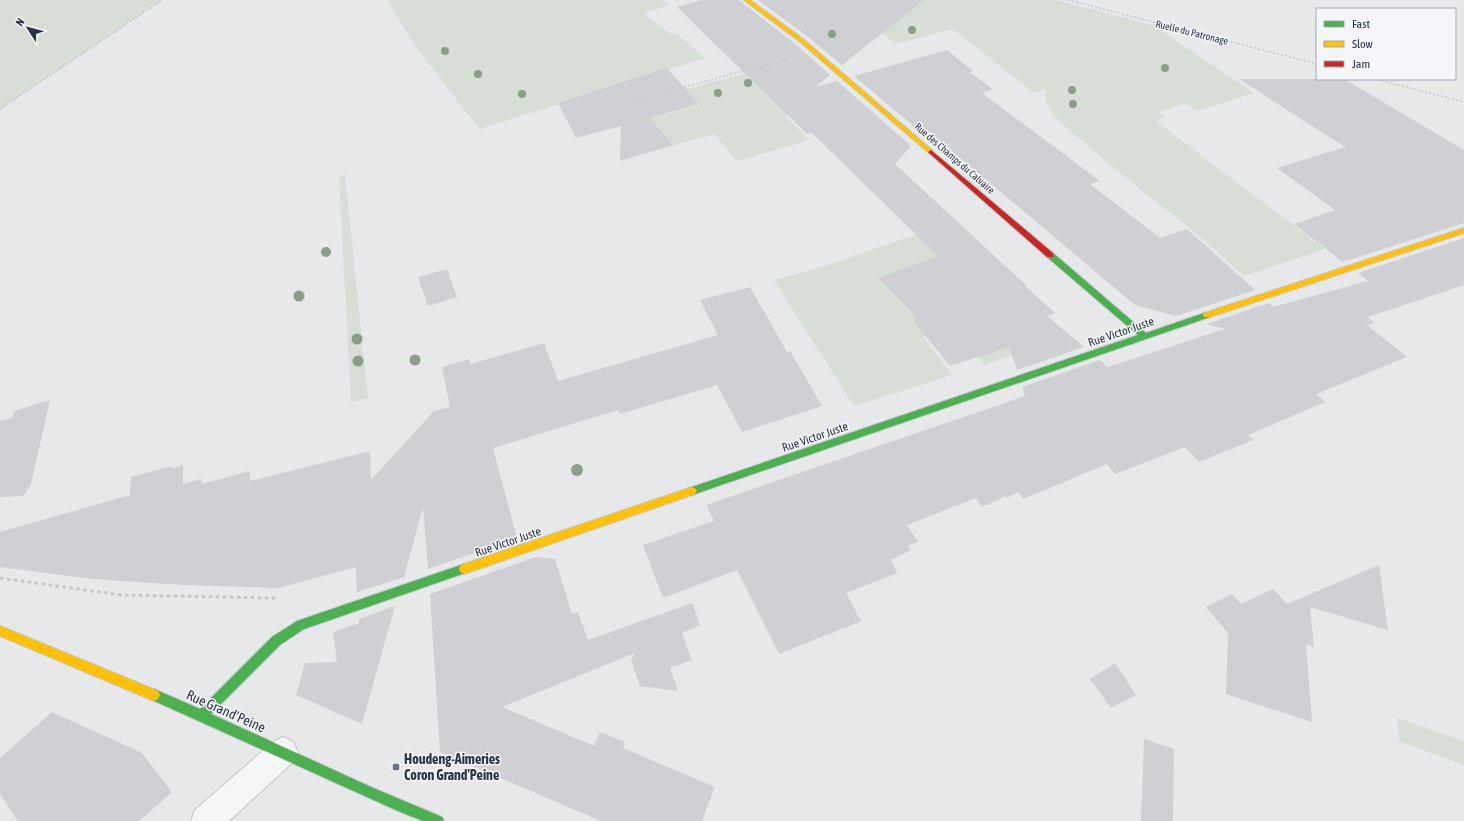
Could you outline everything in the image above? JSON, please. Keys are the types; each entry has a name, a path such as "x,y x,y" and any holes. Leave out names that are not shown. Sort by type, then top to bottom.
{"street":[{"name":"Rue des Champs du Calvaire","path":"747,0 815,52 1144,336"},
{"name":"Rue Victor Juste","path":"202,715 276,641 301,625 1144,336 1464,230"},
{"name":"Rue Grand'Peine","path":"0,631 202,715 377,797 438,821"},
{"path":"206,821 283,752"}],"path":[{"path":"0,109 162,0"},
{"name":"Ruelle du Patronage","path":"1068,0 1316,64"},
{"path":"630,101 815,52"},
{"path":"1380,80 1464,102"},
{"path":"0,578 121,595 276,598"}],"shaded area":[{"path":"0,0 162,0 0,109"},
{"path":"387,0 663,0 669,5 644,13 670,34 675,33 705,58 479,129 414,44"},
{"path":"882,0 1056,0 1153,25 1254,93 1197,111 1185,103 1159,112 1166,118 1156,121 1325,249 1244,276 1203,239 1116,170 1053,116 1045,100 1046,89 1034,93 953,29 896,44 859,15"},
{"path":"799,59 816,75 761,90 775,103 780,102 791,113 784,115 809,140 737,161 714,134 653,151 632,123 700,105 686,89"},
{"path":"345,175 368,398 351,402 339,177"},
{"path":"920,233 1023,351 984,365 956,331 956,326 923,337 952,375 854,406 774,280 828,265"},
{"path":"1397,718 1464,741 1464,765 1399,741"}],"building":[{"path":"702,0 739,0 795,44 830,75 815,87 837,81 911,146 895,164 1055,313 1047,316 1084,347 1017,370 1009,347 950,366 913,320 917,318 879,278 938,256 812,133 807,134 677,7"},
{"path":"758,0 924,0 842,65 807,36"},
{"path":"947,50 973,71 969,72 993,89 982,93 1100,181 1090,184 1160,238 1187,229 1255,290 1176,316 1135,305 926,129 922,133 854,76"},
{"path":"667,68 699,104 650,118 673,145 620,161 621,126 576,138 558,103"},
{"path":"1239,79 1346,80 1464,150 1464,223 1343,262 1294,224 1335,210 1277,168 1345,147"},
{"path":"1464,238 1464,285 1368,317 1374,323 1367,325 1407,357 1316,394 1325,402 1248,435 1253,440 1199,462 1185,447 1115,474 1107,464 1023,499 1018,492 1007,498 1006,496 982,507 976,498 907,525 918,542 908,545 911,550 891,560 897,573 846,593 861,621 779,654 737,570 663,598 643,545 714,521 706,505 1025,396 1022,387 1100,360 1108,367 1225,329 1207,324 1269,303 1273,307 1368,281 1358,273"},
{"path":"447,269 457,297 428,306 418,277"},
{"path":"750,287 787,352 790,351 822,406 742,432 717,385 620,414 618,410 493,448 517,538 428,569 423,507 404,577 357,592 356,567 278,588 183,585 93,579 0,567 0,532 130,495 131,477 172,466 171,469 183,465 183,484 201,479 202,484 250,471 250,481 370,451 371,480 434,411 450,407 442,367 469,359 470,364 544,343 558,381 718,335 700,300"},
{"path":"50,400 31,484 23,496 0,497 0,421 12,418 14,411"},
{"path":"536,557 555,559 572,614 578,612 588,640 692,603 700,625 682,633 692,660 670,668 678,691 640,686 631,660 635,653 502,707 594,746 600,732 625,742 623,748 715,787 702,821 601,821 440,752 430,594"},
{"path":"1379,565 1388,630 1310,607 1314,647 1306,644 1312,722 1226,694 1228,633 1206,607 1232,594 1241,604 1273,589 1287,604"},
{"path":"395,606 362,724 296,695 305,663 337,662 333,632 359,623 359,619"},
{"path":"1115,663 1136,695 1111,708 1090,679"},
{"path":"52,712 142,753 172,792 139,821 18,821 0,794 0,758"},
{"path":"1144,739 1174,749 1173,821 1141,821"}],"traffic: fast":[{"path":"1050,255 1144,336"},
{"path":"692,491 1207,315"},
{"path":"202,715 276,641 301,625 464,569"},
{"path":"154,695 367,791 438,821"}],"traffic: slow":[{"path":"747,0 801,40 931,152"},
{"path":"1207,315 1464,230"},
{"path":"464,569 692,491"},
{"path":"0,631 154,695"}],"traffic: jam":[{"path":"931,152 1050,255"}],"place":[{"name":"Houdeng-Aimeries Coron Grand'Peine","path":"396,767"}]}
